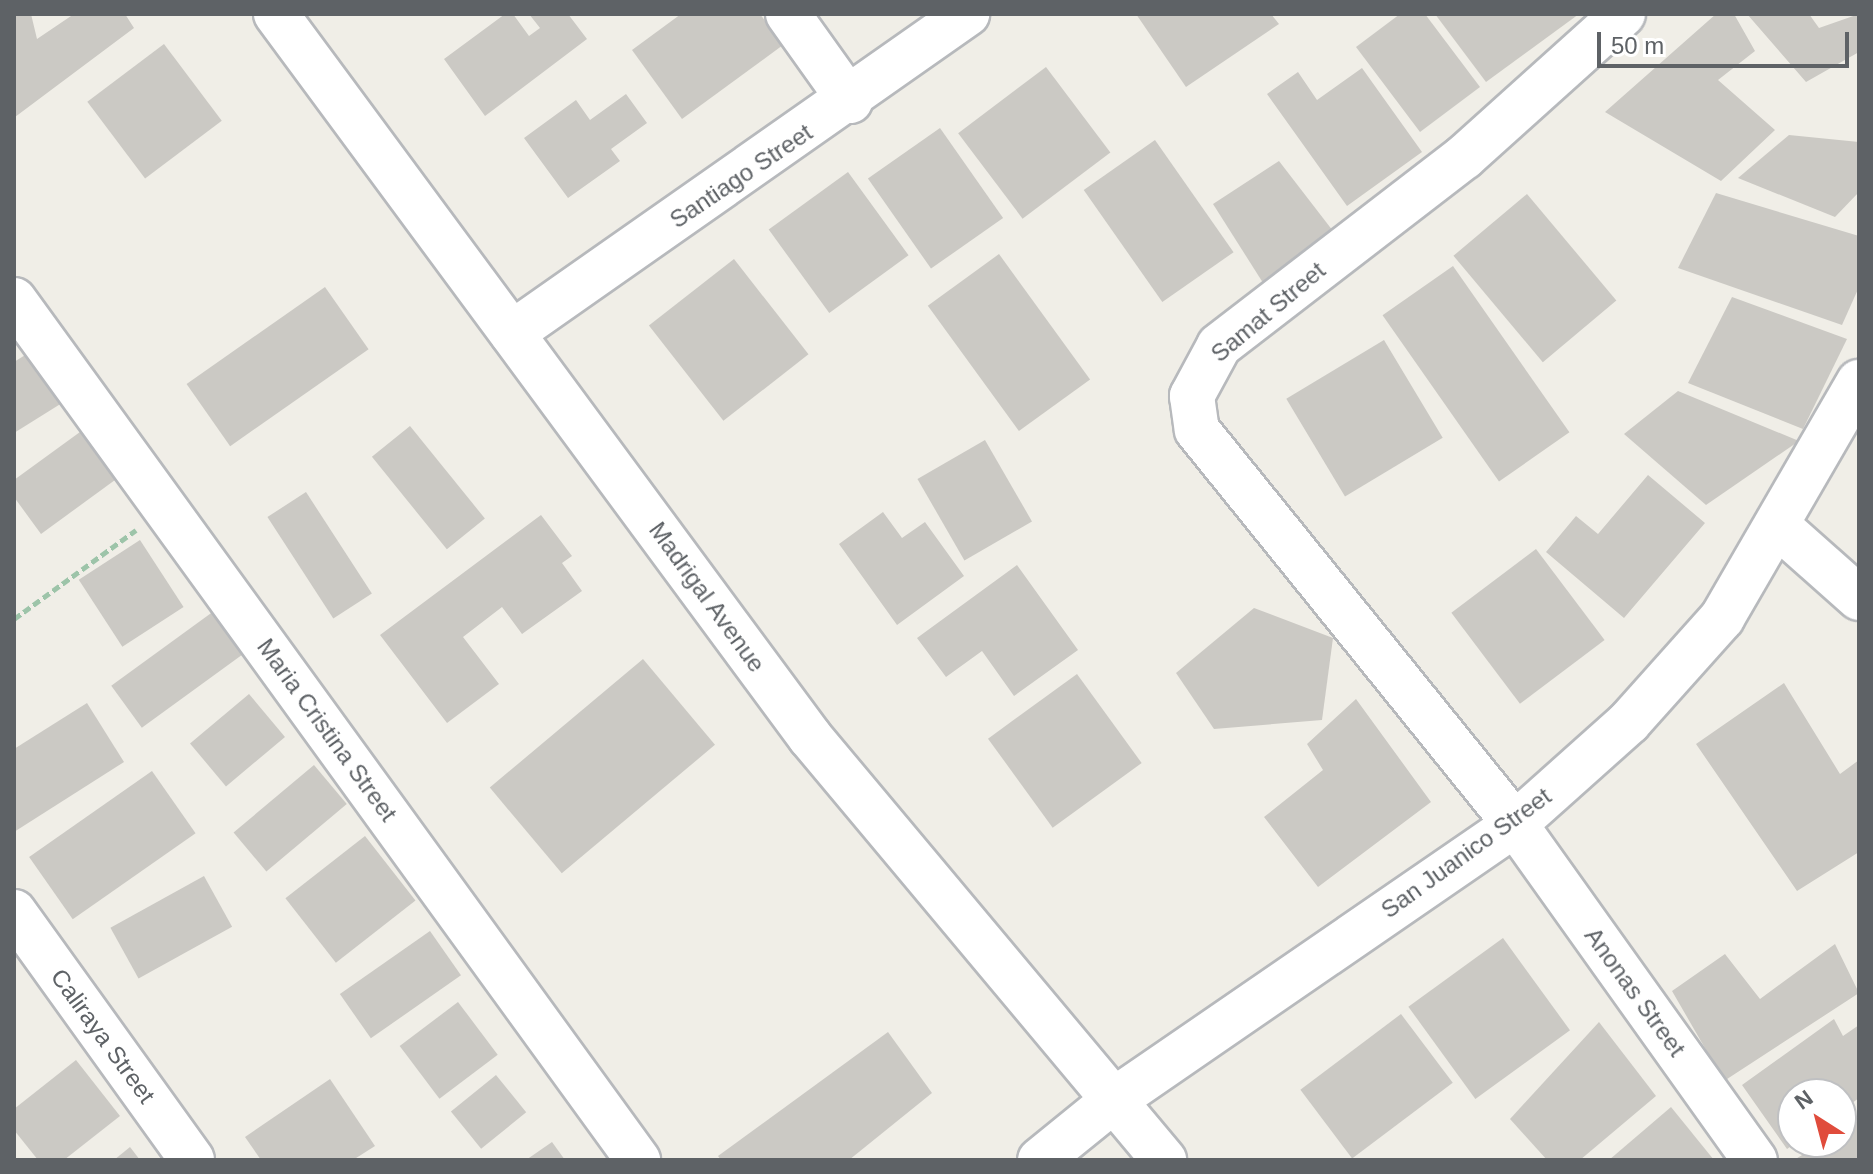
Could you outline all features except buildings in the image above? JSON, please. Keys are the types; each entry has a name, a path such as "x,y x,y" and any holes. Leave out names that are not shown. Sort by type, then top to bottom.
{"street":[{"name":"Madrigal Avenue","path":"276,14 810,737 1164,1160"},
{"path":"788,14 850,101"},
{"name":"Santiago Street","path":"512,333 850,101 967,14"},
{"name":"Samat Street","path":"1515,824 1197,430 1192,396 1219,346 1464,157 1623,14"},
{"name":"Maria Cristina Street","path":"14,300 638,1160"},
{"name":"San Juanico Street","path":"1040,1160 1114,1100 1515,824 1629,722 1722,618 1779,527 1859,382"},
{"path":"1779,527 1859,598"},
{"name":"Anonas Street","path":"1515,824 1755,1160"},
{"name":"Caliraya Street","path":"14,912 192,1160"}],"path":[{"path":"14,619 167,508"}]}
